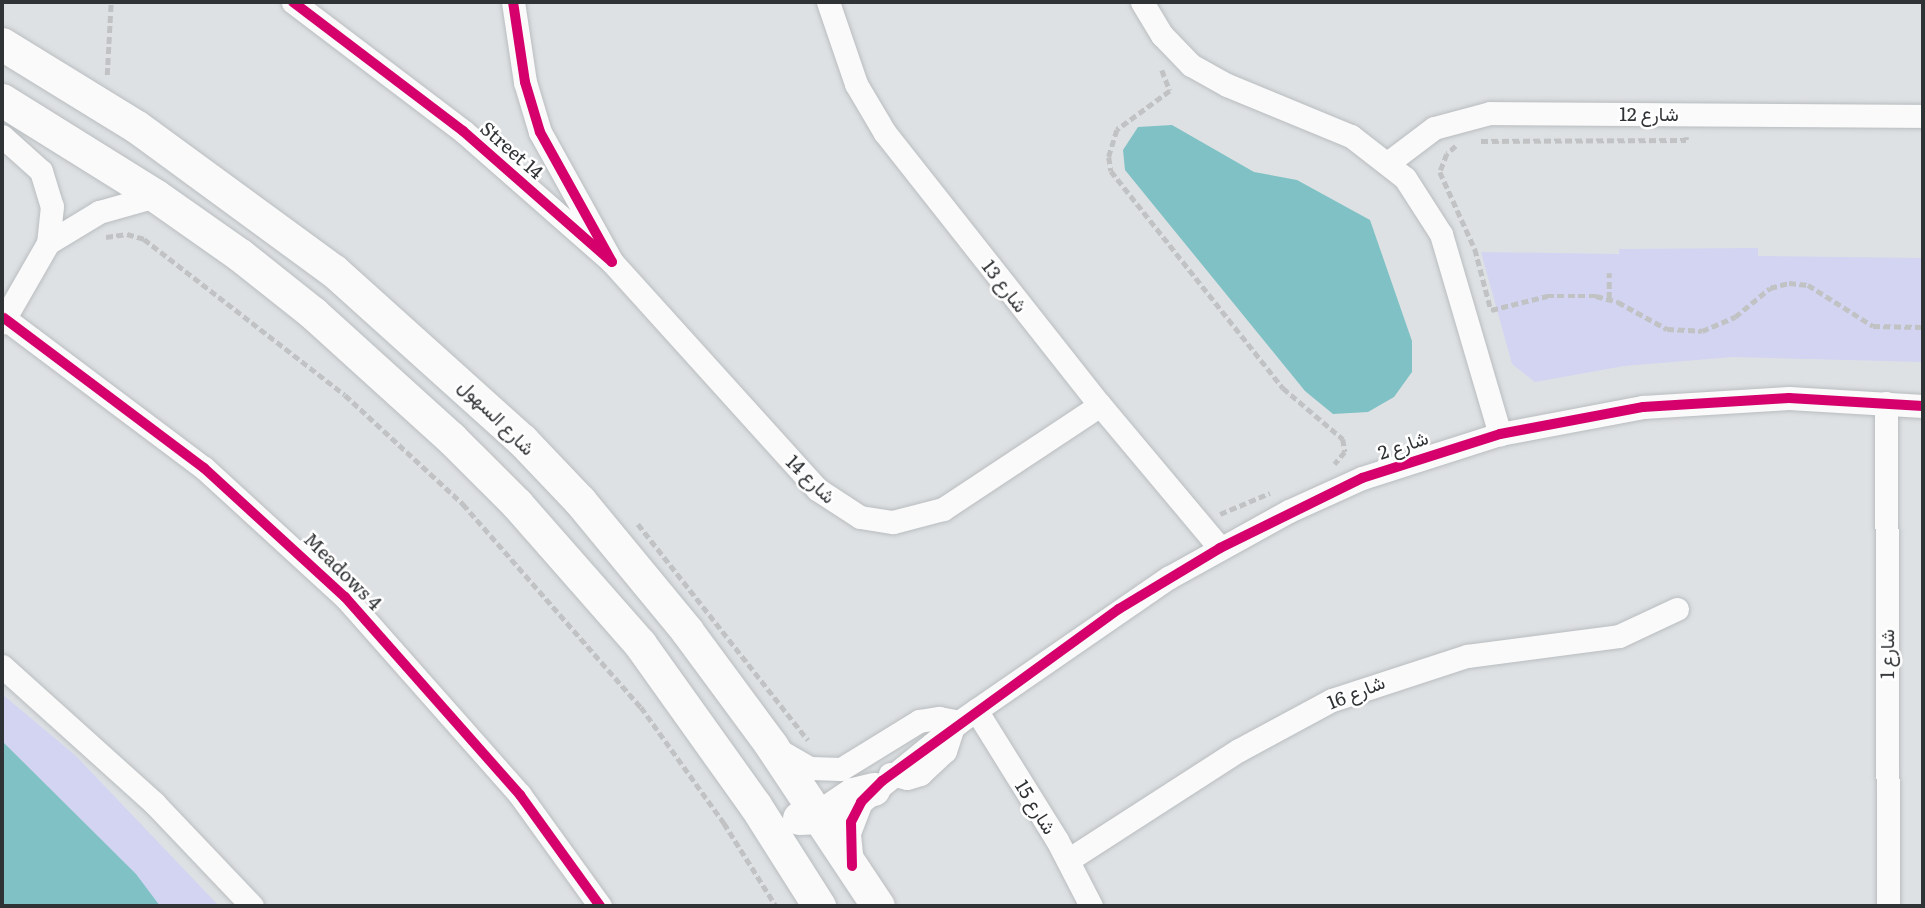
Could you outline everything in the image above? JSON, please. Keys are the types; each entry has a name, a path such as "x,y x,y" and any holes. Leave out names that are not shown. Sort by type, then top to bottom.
{"main road":[{"name":"شارع السهول","path":"2,44 126,120 224,188 334,271 461,381 580,501 635,565 772,745 878,906"},
{"path":"2,100 156,196 240,255 383,374 517,504 640,644 710,717 781,807 798,818 819,817 877,775"},
{"path":"640,644 755,805 819,906"}],"street":[{"name":"Street 14","path":"293,2 463,131 612,262"},
{"name":"Street 14","path":"513,2 526,82 540,132 612,262"},
{"name":"شارع 13","path":"828,2 844,58 869,109 1100,405 1220,548"},
{"path":"1142,2 1162,35 1200,71 1351,136 1389,162 1419,195 1441,234 1500,434"},
{"name":"شارع 12","path":"1389,162 1417,137 1471,115 1923,116"},
{"name":"Meadows 4","path":"2,136 29,157 48,188 52,206 48,243 3,321 204,468 327,579 389,643 520,795 600,906"},
{"name":"Meadows 4","path":"48,243 85,218 156,196"},
{"name":"شارع 14","path":"612,262 817,489 860,517 893,522 943,509 1100,405"},
{"name":"شارع 2","path":"963,720 1119,609 1220,548 1362,478 1500,434 1595,414 1692,402 1789,398 1886,402 1923,407"},
{"name":"شارع 1","path":"1886,402 1888,906"},
{"name":"شارع 16","path":"1068,860 1238,750 1332,700 1467,656 1619,636 1677,609"},
{"path":"2,666 144,794 252,906"},
{"path":"772,745 820,771 841,769 877,775 907,778 920,774 945,751 963,720 939,718 919,721 877,775 851,822 852,866"},
{"name":"شارع 15","path":"963,720 1068,860 1091,906"}],"path":[{"path":"95,69 107,76 111,2"},
{"path":"1160,66 1170,90 1117,130 1111,143 1111,171 1283,388 1343,439 1345,452 1328,468"},
{"path":"1473,141 1686,140 1688,114"},
{"path":"1463,143 1447,154 1440,173 1475,249 1491,310 1547,296 1609,299 1667,329 1702,331 1735,317 1770,288 1789,283 1808,285 1873,326 1923,327"},
{"path":"85,218 99,239 127,234 144,239 345,395 463,505 641,707 724,823 776,906"},
{"path":"1609,273 1609,299"},
{"path":"1200,523 1282,488"}],"shaded area":[{"path":"1172,125 1254,172 1297,180 1370,220 1412,341 1412,372 1394,397 1368,412 1333,414 1305,391 1125,170 1123,150 1138,127"},
{"path":"1758,248 1758,256 1923,258 1923,362 1733,357 1624,366 1535,382 1512,364 1481,252 1619,254 1619,249"},
{"path":"2,694 76,756 219,906 2,906"},
{"path":"2,741 136,874 160,906 2,906"}],"cycle path":[{"path":"293,2 463,131 612,262 540,132 525,82 513,2"},
{"path":"4,318 204,468 345,597 520,795 600,906"},
{"path":"852,866 851,822 861,802 882,781 1119,609 1220,548 1362,478 1500,434 1643,407 1789,398 1923,406"}]}
